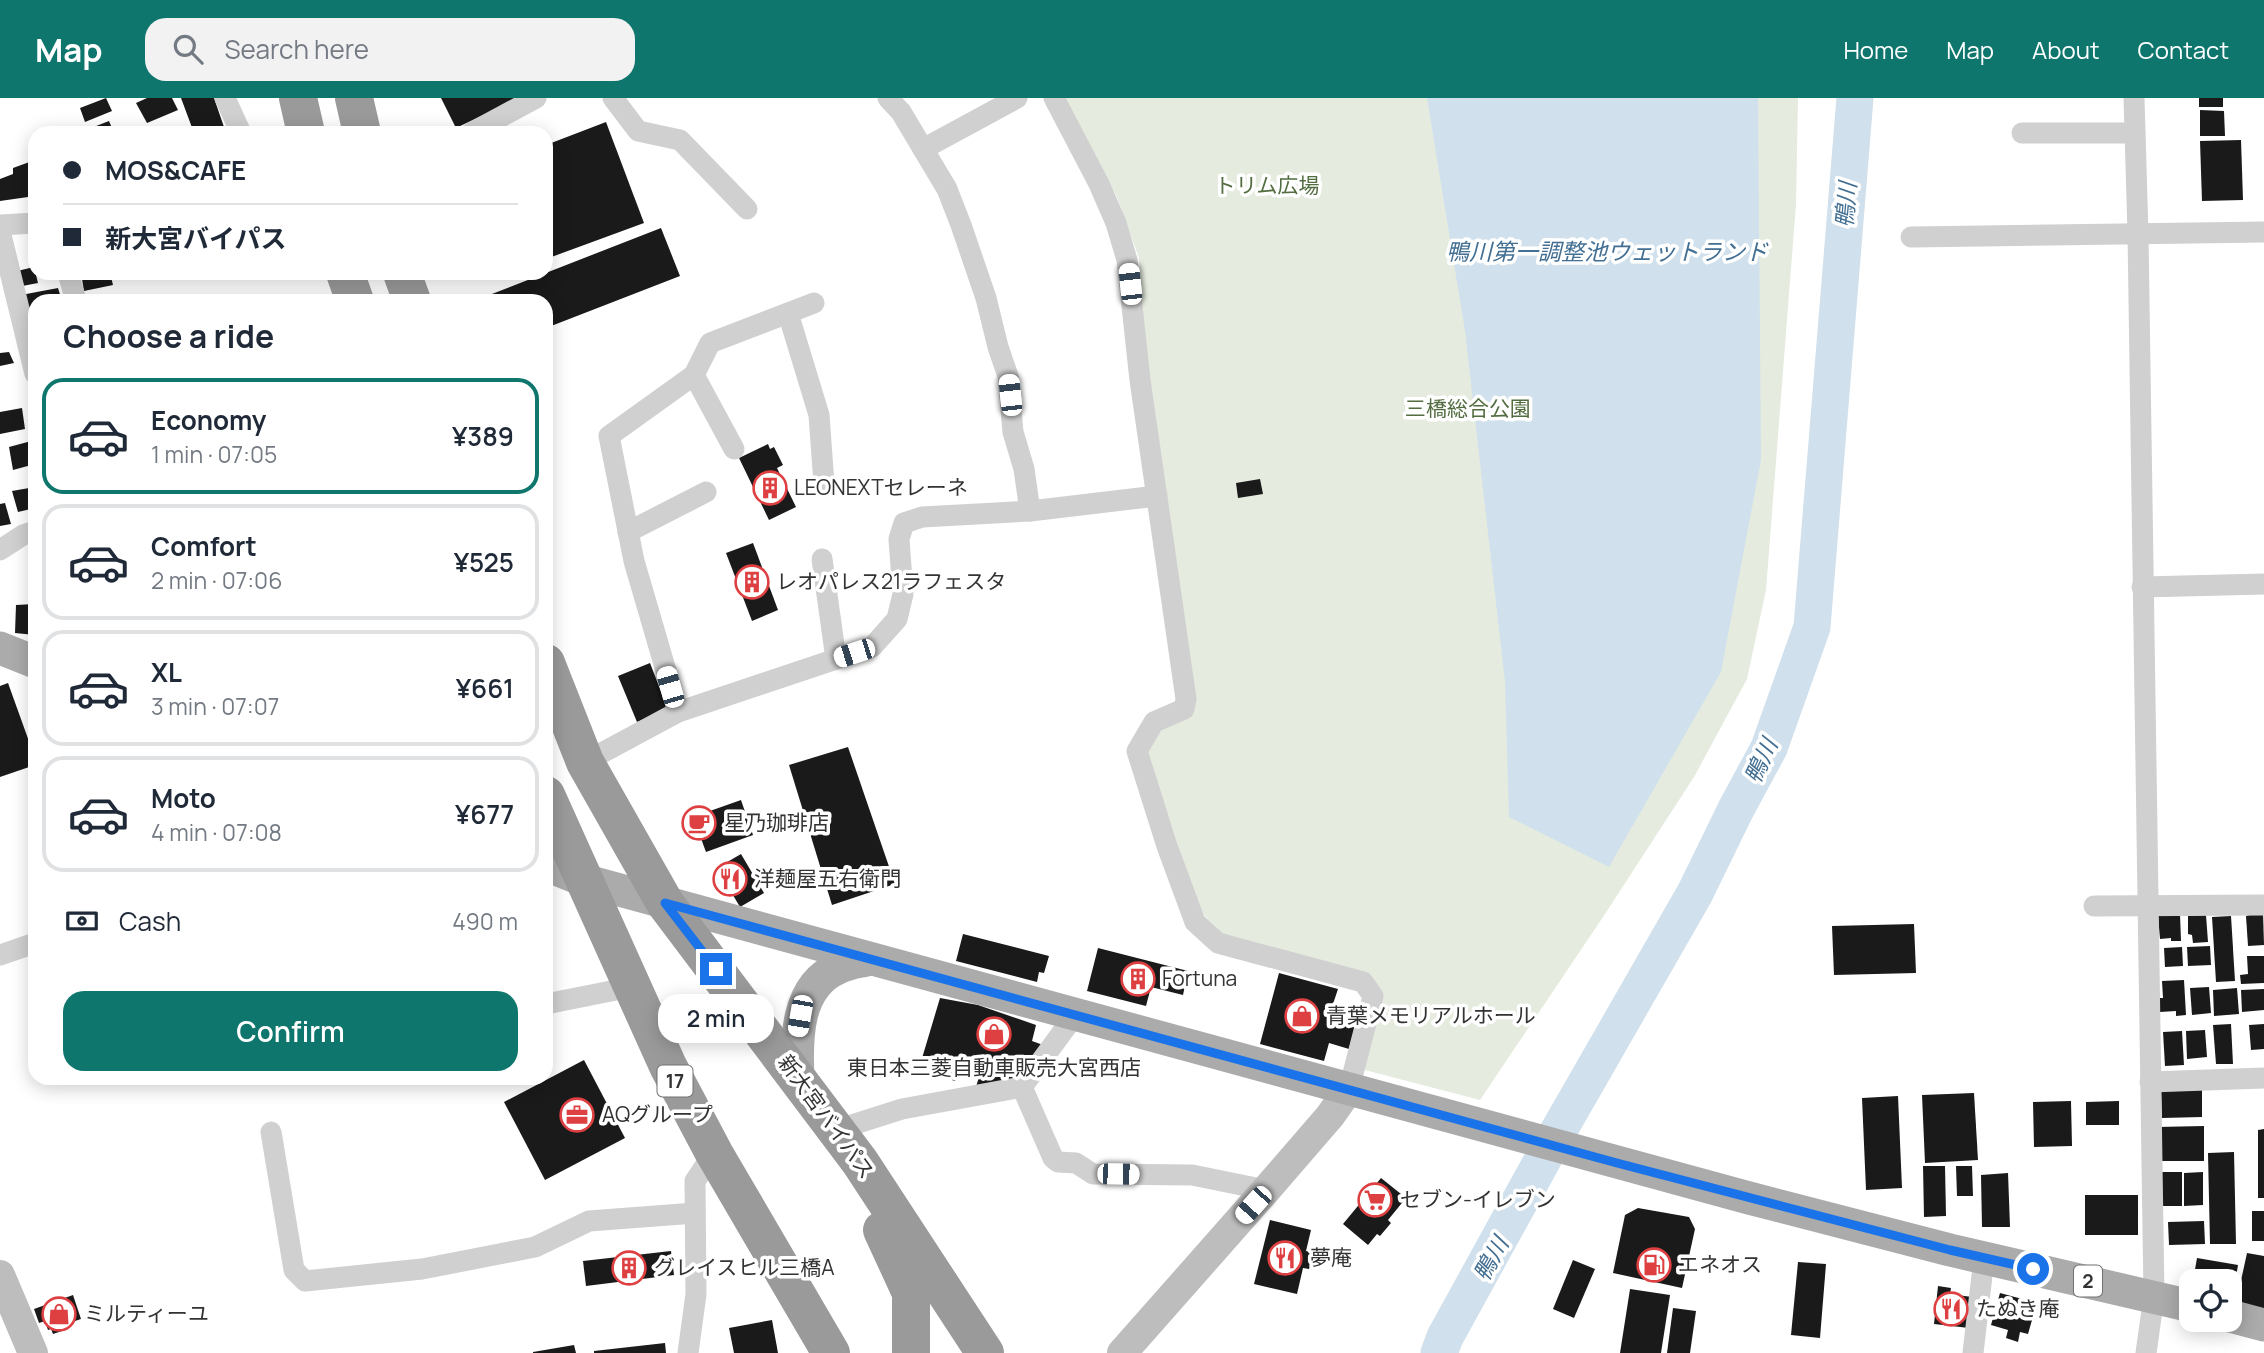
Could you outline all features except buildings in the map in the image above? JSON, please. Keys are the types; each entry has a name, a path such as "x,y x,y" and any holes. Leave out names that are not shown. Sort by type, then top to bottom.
{"highway":[{"path":"298,98 304,126"},
{"path":"354,98 360,126"},
{"name":"新大宮バイパス","path":"553,681 585,762 665,903 860,1162 985,1353"},
{"name":"17","path":"553,811 668,1066 714,1153 831,1353"},
{"path":"836,1130 911,1293 911,1353"}],"main road":[{"path":"0,648 28,659"},
{"name":"2","path":"553,868 583,880 665,903 1617,1163 1984,1258 2179,1303"},
{"path":"798,1078 797,1036 800,1016 809,997 821,979 837,968 870,958"},
{"path":"2242,1319 2264,1325"}],"street":[{"path":"225,98 238,126"},
{"path":"484,126 536,98"},
{"path":"613,98 638,131 680,140 747,209"},
{"path":"888,98 901,112 947,189 986,298 1008,376 1013,432 1024,469 1030,511"},
{"path":"923,149 1017,98"},
{"path":"1054,98 1099,184 1116,223 1127,260 1140,380 1186,699 1184,709 1154,722 1137,751 1167,846 1195,922 1218,943 1363,982 1373,996 1349,1089 1330,1116 1266,1191 1122,1353"},
{"path":"2134,98 2154,1296 2146,1353"},
{"path":"2022,133 2135,133"},
{"path":"0,225 28,223"},
{"path":"0,231 28,345"},
{"path":"1911,237 2264,232"},
{"path":"678,712 634,561 609,436 694,375 710,343 814,303"},
{"path":"788,313 819,415 824,484"},
{"path":"694,375 734,449"},
{"path":"628,532 706,492"},
{"path":"585,762 678,712 872,647 897,619 903,594 899,539 904,523 922,517 1030,511 1157,496"},
{"path":"0,550 28,533"},
{"path":"822,559 836,659"},
{"path":"2142,587 2264,583"},
{"path":"2094,906 2264,905"},
{"path":"0,955 28,945"},
{"path":"553,1003 631,987"},
{"path":"836,1130 902,1109 1022,1087 1075,1015"},
{"path":"2150,1082 2264,1078"},
{"path":"1022,1087 1053,1158 1058,1163 1076,1163 1093,1174 1192,1175 1266,1191"},
{"path":"271,1132 294,1270 305,1281 422,1269 535,1247 589,1221 695,1213"},
{"path":"688,1353 696,1294 695,1181 714,1153"},
{"path":"1973,1353 1984,1258"},
{"path":"0,1275 33,1353"}],"green space":[{"name":"三橋総合公園","path":"1063,98 1798,98 1796,204 1766,590 1747,679 1694,777 1480,1100 1361,1069 1378,996 1224,935 1200,911 1146,749 1157,727 1183,718 1144,337 1139,258 1117,197"}],"water":[{"name":"鴨川第一調整池ウェットランド","path":"1427,98 1758,98 1761,460 1721,672 1609,867 1509,817 1505,682 1465,331"}],"waterway":[{"name":"鴨川","path":"1439,1353 1445,1337 1559,1130 1695,893 1769,748 1812,627 1855,98"}],"place":[{"name":"LEONEXTセレーネ","path":"770,488"},
{"name":"レオパレス21ラフェスタ","path":"752,582"},
{"name":"星乃珈琲店","path":"699,823"},
{"name":"洋麺屋五右衛門","path":"730,879"},
{"name":"Fortuna","path":"1138,979"},
{"name":"青葉メモリアルホール","path":"1302,1016"},
{"name":"東日本三菱自動車販売大宮西店","path":"994,1034"},
{"name":"AQグループ","path":"577,1115"},
{"name":"セブン-イレブン","path":"1375,1200"},
{"name":"夢庵","path":"1285,1258"},
{"name":"エネオス","path":"1654,1265"},
{"name":"グレイスヒル三橋A","path":"629,1268"},
{"name":"たぬき庵","path":"1951,1309"},
{"name":"ミルティーユ","path":"59,1314"}],"route":[{"path":"716,969 665,903 1617,1163 2033,1269"}],"park label":[{"name":"トリム広場","path":"1267,186"}]}
